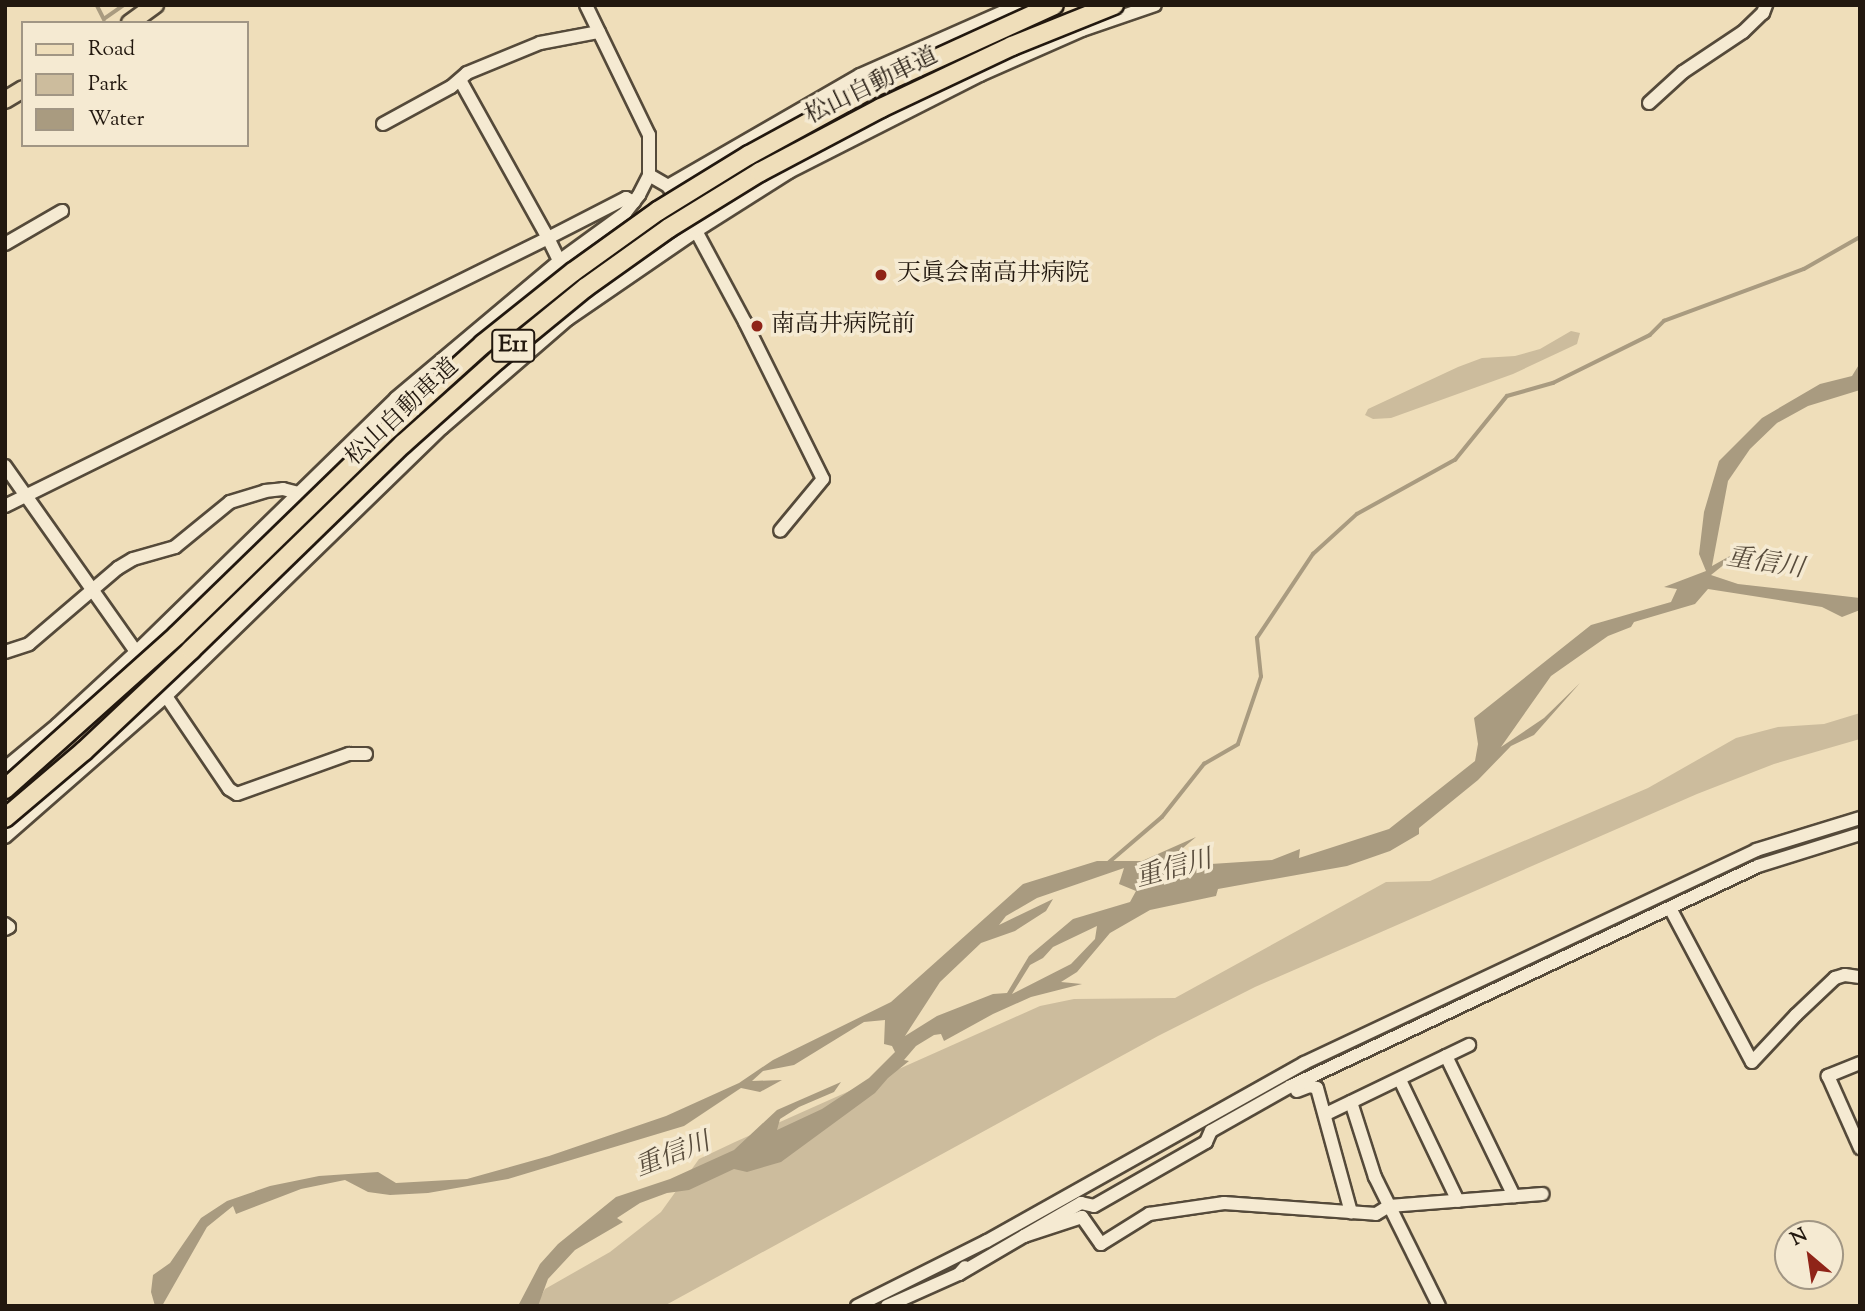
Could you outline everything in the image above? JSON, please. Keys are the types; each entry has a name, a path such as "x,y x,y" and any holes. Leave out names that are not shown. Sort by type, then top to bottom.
{"highway":[{"name":"松山自動車道","path":"5,789 177,635 388,429 483,344 573,272 658,211 749,155 870,89 1004,25 1054,5"},
{"name":"松山自動車道","path":"5,818 84,751 182,659 403,444 497,360 585,288 669,228 760,172 881,108 976,63 1114,5"}],"main road":[{"path":"133,21 155,5"},
{"path":"5,100 21,90"}],"street":[{"path":"5,768 57,726 136,652 396,398 559,261 616,220 634,202 649,175 649,135 586,5"},
{"path":"668,186 860,75 1019,5"},
{"path":"5,837 166,696 442,428 568,320 696,231 789,172 894,116 1082,30 1155,5"},
{"path":"1649,103 1683,72 1744,32 1763,13 1766,5"},
{"path":"383,124 467,73 540,43 599,32"},
{"path":"460,79 559,261"},
{"path":"649,175 668,186 696,231 745,322 823,479 780,531"},
{"path":"5,506 626,198 634,202"},
{"path":"5,244 62,211"},
{"path":"5,466 136,652"},
{"path":"5,652 29,644 133,559 175,547 230,502 242,496 283,489 298,493"},
{"path":"166,696 229,789 237,794 349,754 366,754"},
{"path":"857,1306 988,1241 1304,1063 1756,850 1860,818"},
{"path":"887,1306 959,1274 1081,1203 1094,1206 1206,1142 1211,1131 1291,1086 1758,866 1860,834"},
{"path":"1670,908 1752,1062 1835,978 1860,977"},
{"path":"5,924 9,927 5,929"},
{"path":"1326,1114 1469,1045"},
{"path":"1446,1056 1514,1196"},
{"path":"1860,1063 1828,1076 1860,1148"},
{"path":"1400,1080 1458,1201"},
{"path":"1204,1118 1220,1118 1311,1086 1317,1088 1351,1212"},
{"path":"1351,1102 1375,1177 1439,1306"},
{"path":"1024,1236 1082,1217 1101,1244 1149,1214 1224,1203 1376,1214 1389,1206 1543,1194"},
{"path":"959,1274 988,1241"}],"green space":[{"path":"1571,331 1580,333 1577,344 1513,374 1391,418 1373,419 1365,415 1368,409 1458,367 1482,358 1515,356 1540,349"},
{"path":"1860,713 1860,739 1774,764 1697,794 1255,987 1158,1036 664,1306 536,1306 545,1289 610,1252 661,1212 699,1159 735,1142 1040,1006 1074,999 1175,998 1386,882 1430,881 1648,788 1736,738 1778,727 1824,724"}],"water":[{"name":"重信川","path":"1860,363 1860,390 1808,406 1777,423 1750,449 1728,481 1712,566 1746,547 1711,575 1738,584 1860,598 1860,610 1842,617 1822,607 1708,589 1695,604 1634,622 1631,627 1608,636 1551,676 1501,747 1544,718 1580,683 1534,735 1511,746 1478,780 1419,828 1419,834 1390,851 1347,866 1218,889 1216,896 1150,910 1110,933 1077,972 1061,982 1082,984 1031,997 944,1041 941,1034 934,1035 916,1046 904,1060 909,1061 875,1093 781,1162 747,1172 734,1169 689,1190 667,1193 640,1203 617,1218 623,1222 575,1250 548,1279 538,1306 518,1306 540,1264 558,1244 616,1197 670,1179 734,1150 777,1110 841,1082 834,1092 799,1107 780,1119 777,1130 822,1109 869,1078 895,1052 892,1046 884,1044 885,1020 864,1022 794,1065 763,1071 752,1081 782,1080 760,1092 741,1088 684,1126 508,1179 428,1193 390,1195 368,1192 345,1180 301,1189 236,1214 233,1206 207,1227 162,1306 155,1306 151,1292 153,1275 170,1263 201,1218 227,1201 270,1186 319,1176 378,1172 396,1183 467,1179 549,1156 666,1116 739,1083 773,1060 891,1002 1023,884 1097,861 1142,861 1196,837 1165,863 1211,864 1272,860 1300,849 1299,858 1389,829 1475,761 1478,744 1474,718 1591,625 1671,602 1677,589 1664,587 1706,571 1699,554 1704,512 1719,461 1762,418 1820,384 1852,376","holes":["1124,868 1119,884 1136,891 1130,902 1073,919 1029,956 1007,993 993,994 937,1016 905,1036 940,982 981,943 1015,931 1046,911 1053,899 999,925 1006,916 1037,898","1097,926 1095,939 1071,964 1012,994 1030,965 1043,958 1053,947"]}],"waterway":[{"path":"97,5 104,19 124,5"},
{"path":"1107,864 1162,817 1204,764 1238,744 1261,677 1257,638 1313,554 1357,514 1455,460 1507,396 1553,383 1650,335 1664,321 1804,269 1860,237"}],"place":[{"name":"天眞会南高井病院","path":"881,275"},
{"name":"南高井病院前","path":"757,326"}]}
